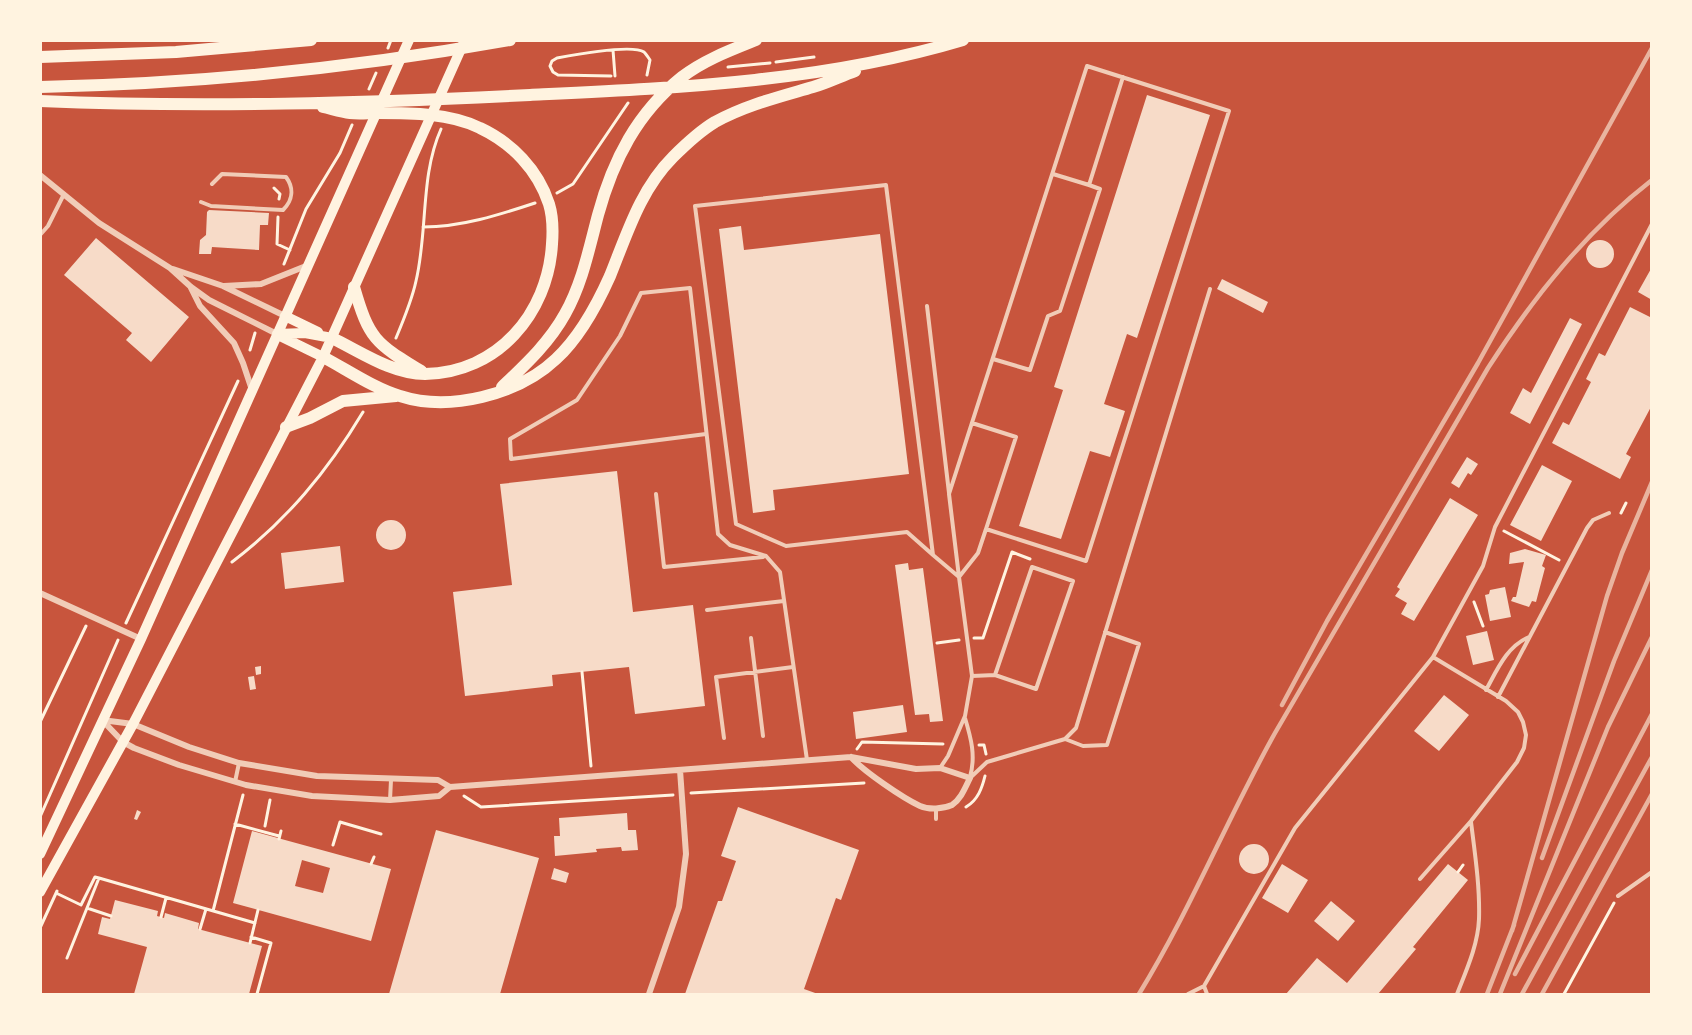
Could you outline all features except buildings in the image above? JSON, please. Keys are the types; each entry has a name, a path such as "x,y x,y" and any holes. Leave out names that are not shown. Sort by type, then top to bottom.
{"highway":[{"path":"40,87 225,79 376,65 510,40"},
{"path":"497,392 546,343 565,315 579,284 609,177 623,146 645,114 683,76 720,54 756,40"},
{"path":"353,112 467,98 628,96 826,71 935,49 963,40"},
{"path":"40,57 176,52 310,41"},
{"path":"323,357 368,381 381,393 425,402 450,403 474,400 532,378 556,359 567,346 599,298 631,222 650,185 672,158 713,123 751,106 815,87 881,60"},
{"path":"40,101 307,104 353,112 412,114 457,120 481,128 505,143 528,165 548,197 552,228 551,262 545,286 529,316 502,347 482,361 455,370 425,374 396,363 378,361 332,338"},
{"path":"354,287 365,323 373,335 388,346 396,363"},
{"path":"286,427 343,401 363,403 381,393"}],"main road":[{"path":"40,854 141,639 409,40"},
{"path":"40,892 133,724 323,357 465,40"},
{"path":"285,316 332,338"},
{"path":"277,334 306,339 332,338"},
{"path":"277,334 323,357"}],"street":[{"path":"40,175 99,224 170,268 209,300 277,334"},
{"path":"223,286 261,284 308,265"},
{"path":"170,268 223,286 285,316"},
{"path":"191,287 200,306 234,343 252,390"},
{"path":"40,593 141,639"},
{"path":"102,720 133,724 189,747 239,762 318,776 438,780 450,787 851,757 916,769 940,768 970,778 959,800 950,806 936,808 921,806 860,768 851,757"},
{"path":"102,720 123,742 134,748 179,765 246,785 312,796 390,800 439,796 450,787"},
{"path":"649,994 679,907 686,854 680,770"}],"lane":[{"path":"949,494 1087,66 1229,111 1086,561 986,529"},
{"path":"1089,185 1124,77"},
{"path":"201,202 211,206 284,210 290,204 292,194 291,184 286,177 222,174 212,184"},
{"path":"993,359 1030,370 1048,316 1060,311 1100,189 1053,174"},
{"path":"933,555 886,185 695,206 736,524 786,546 907,532 933,555 959,577"},
{"path":"40,236 48,226 64,194"},
{"path":"1188,994 1204,986 1295,828 1433,657 1483,566 1495,527 1652,224"},
{"path":"706,434 511,459 510,439 577,400 620,336 641,293 690,288 718,534 730,545 766,556 780,572 807,761"},
{"path":"970,778 987,762 1065,739 1076,728 1210,289"},
{"path":"927,306 972,676 965,716 948,756 940,768"},
{"path":"959,577 978,554 1016,437 972,423"},
{"path":"656,494 664,567 766,556"},
{"path":"1498,697 1587,528 1593,520 1609,513"},
{"path":"972,676 995,675 1036,689 1073,580 1032,567 995,675"},
{"path":"706,609 784,601"},
{"path":"1065,739 1083,746 1107,745 1139,644 1105,632"},
{"path":"1486,690 1513,646 1530,637"},
{"path":"751,638 763,736"},
{"path":"1420,879 1471,821 1517,762 1526,743 1525,728 1518,712 1506,701 1433,657"},
{"path":"724,738 716,677 793,667"},
{"path":"965,716 973,744 973,768 970,778"},
{"path":"235,782 239,762"},
{"path":"390,800 391,780"},
{"path":"936,808 936,819"},
{"path":"1457,994 1469,965 1479,921 1471,821"},
{"path":"1618,896 1652,872"},
{"path":"1204,986 1207,994"}],"path":[{"path":"614,50 615,76 558,75 552,72 550,66 557,58 614,50 633,49 643,52 650,60 649,73 644,80"},
{"path":"772,63 814,57"},
{"path":"369,89 376,65"},
{"path":"548,197 573,184 628,96"},
{"path":"278,278 306,209 340,153 353,112"},
{"path":"388,346 406,314 417,279 432,149 442,128"},
{"path":"274,188 280,194 277,244 290,250"},
{"path":"423,227 444,227 507,213 536,203"},
{"path":"40,817 244,367 258,324"},
{"path":"231,563 264,538 298,502 342,447 363,403"},
{"path":"1621,513 1626,503"},
{"path":"1495,527 1560,560 1556,569"},
{"path":"938,643 983,638 1012,552 1029,557 1032,567"},
{"path":"1469,590 1483,626"},
{"path":"40,722 90,616"},
{"path":"582,672 592,776"},
{"path":"851,757 862,742 952,744"},
{"path":"963,809 972,804 980,792 987,762 984,745 973,744"},
{"path":"450,787 481,807 862,781 871,787"},
{"path":"213,911 246,785"},
{"path":"265,826 272,789"},
{"path":"333,845 340,822 381,834"},
{"path":"235,824 279,837 281,831"},
{"path":"371,864 374,857"},
{"path":"1458,872 1463,865"},
{"path":"56,893 81,905 95,877 255,923"},
{"path":"67,958 99,878"},
{"path":"40,928 61,883"},
{"path":"1564,994 1618,896"},
{"path":"161,917 166,898"},
{"path":"86,908 111,916"},
{"path":"200,929 206,909"},
{"path":"250,943 258,910"},
{"path":"251,938 271,943 257,994"}],"railway":[{"path":"1282,705 1327,621 1478,363 1652,48"},
{"path":"1139,994 1192,898 1275,733 1488,368 1523,316 1562,267 1604,221 1652,180"},
{"path":"1512,931 1607,596 1622,553 1652,482"},
{"path":"1542,858 1614,661 1652,570"},
{"path":"1500,994 1608,727 1652,637"},
{"path":"1515,974 1652,714"},
{"path":"1522,994 1652,757"},
{"path":"1542,994 1652,794"},
{"path":"1487,994 1514,925"}]}
